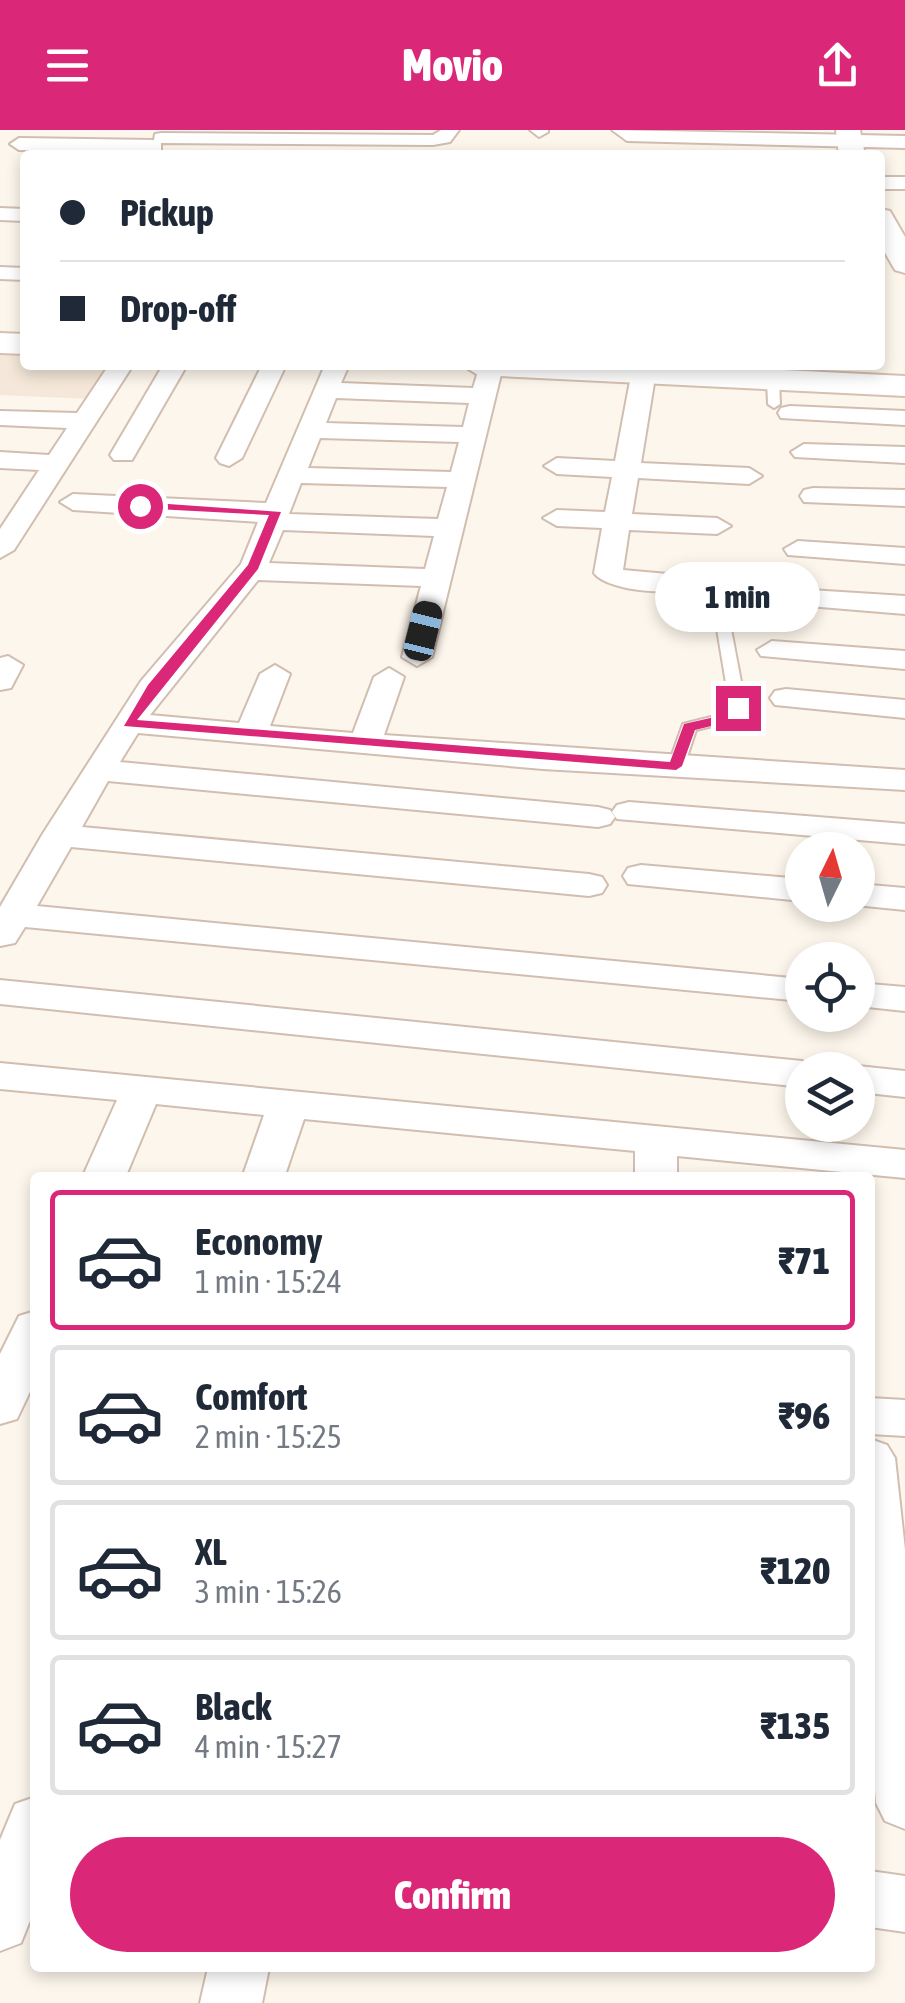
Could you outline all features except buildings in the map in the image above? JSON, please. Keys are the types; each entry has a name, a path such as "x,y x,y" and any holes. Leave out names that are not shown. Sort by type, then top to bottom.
{"main road":[{"path":"885,230 905,264"},
{"path":"484,376 622,370"},
{"path":"649,370 779,399 905,386"},
{"path":"774,370 905,377"}],"street":[{"path":"84,150 158,142 309,144 380,135 434,140 444,138 450,130"},
{"path":"622,130 627,136 905,142"},
{"path":"680,137 681,150"},
{"path":"0,550 14,508 57,463 117,370"},
{"path":"123,454 172,370"},
{"path":"229,458 272,370"},
{"path":"645,370 610,577 680,582"},
{"path":"417,657 484,376 331,378 250,571 152,688 60,835 16,877 6,927 785,989"},
{"path":"779,399 905,418"},
{"path":"0,418 84,421"},
{"path":"310,430 473,435"},
{"path":"804,452 905,455"},
{"path":"0,460 57,463"},
{"path":"557,466 749,476"},
{"path":"292,475 462,480"},
{"path":"814,496 881,531"},
{"path":"798,549 881,531 905,498"},
{"path":"73,502 449,528"},
{"path":"557,518 716,526"},
{"path":"250,571 437,578"},
{"path":"794,598 905,605"},
{"path":"772,650 905,660"},
{"path":"251,732 276,674"},
{"path":"366,740 390,676"},
{"path":"786,698 905,709"},
{"path":"129,723 905,780"},
{"path":"98,770 613,814 905,834"},
{"path":"60,835 589,885"},
{"path":"641,876 785,889"},
{"path":"875,896 905,899"},
{"path":"0,992 785,1072"},
{"path":"875,996 905,999"},
{"path":"0,1076 290,1101 656,1158 848,1168 905,1164"},
{"path":"875,1081 905,1084"},
{"path":"106,1172 143,1088"},
{"path":"264,1172 290,1101"},
{"path":"0,1406 30,1339"},
{"path":"875,1416 905,1418"},
{"path":"875,1507 905,1803"},
{"path":"0,1922 30,1838"},
{"path":"875,1899 905,1904"},
{"path":"231,2003 238,1972"}],"lane":[{"path":"676,766 689,727 724,719 738,708 724,629"}],"shaded area":[{"path":"0,354 20,355 20,370 104,370 90,399 0,395"}],"route":[{"path":"140,506 276,512 254,566 152,688 129,723 676,766 684,732 689,727 724,719 738,708"}]}
